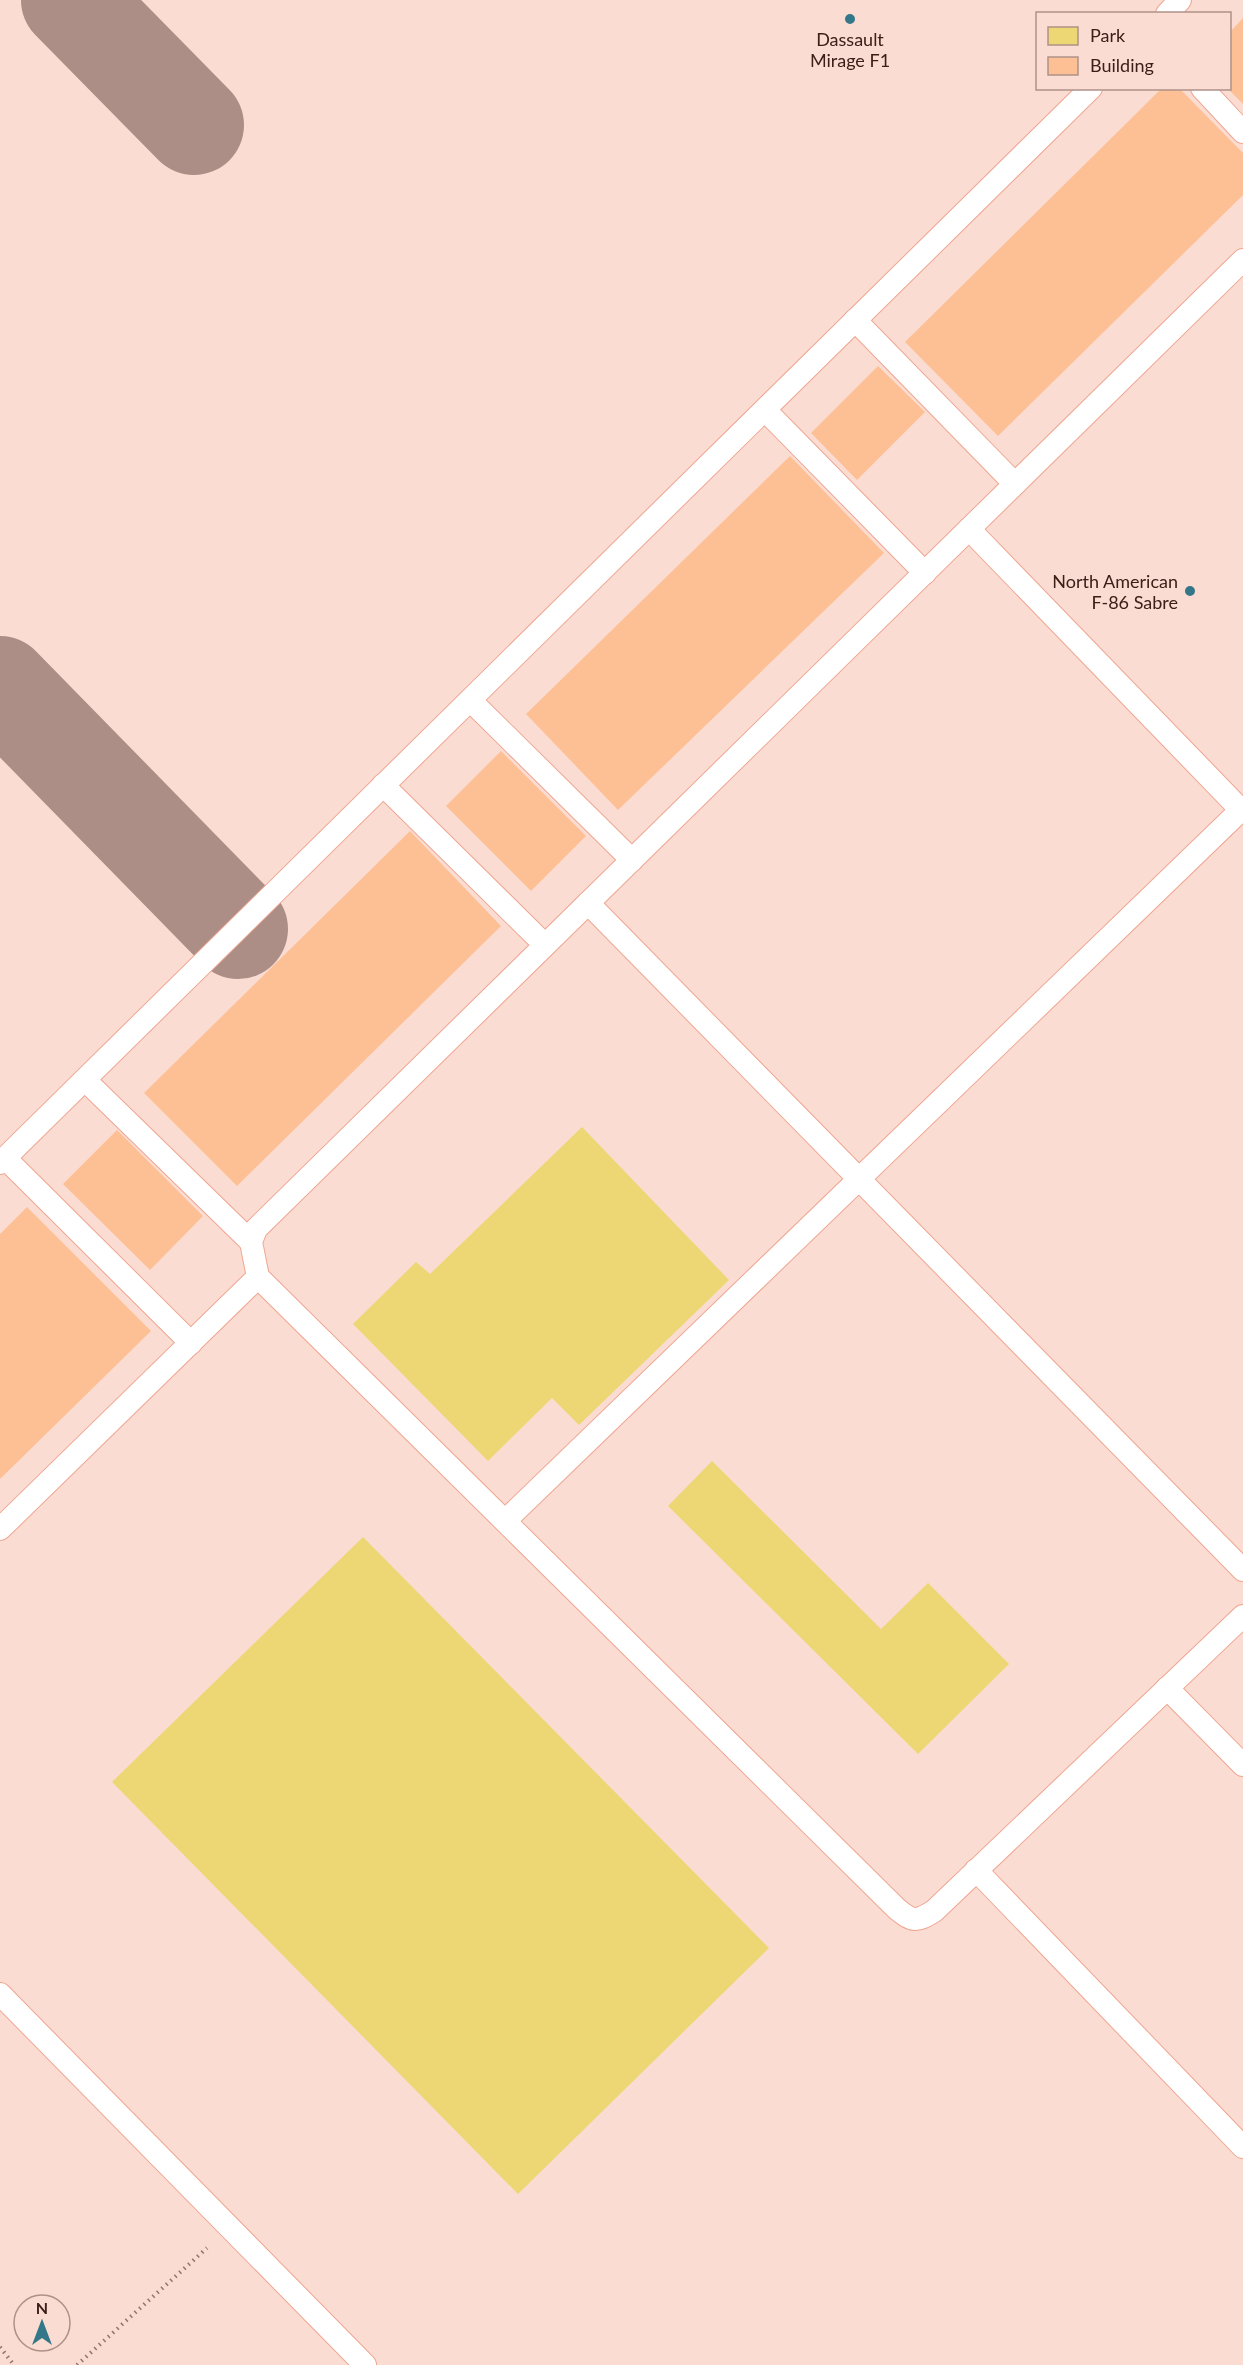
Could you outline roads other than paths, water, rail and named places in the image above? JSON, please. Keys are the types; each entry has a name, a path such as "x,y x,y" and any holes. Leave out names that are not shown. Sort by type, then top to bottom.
{"lane":[{"path":"1169,12 1180,0"},
{"path":"191,1343 2,1160 1088,90"},
{"path":"1204,90 1243,132"},
{"path":"250,1242 256,1229 1242,263"},
{"path":"855,320 1015,484"},
{"path":"765,410 925,573"},
{"path":"505,1521 1242,811 969,529"},
{"path":"470,700 632,860"},
{"path":"383,785 546,945"},
{"path":"588,903 1243,1570"},
{"path":"85,1080 250,1242 258,1277 909,1919 920,1919 934,1911 1243,1616"},
{"path":"0,1529 258,1277"},
{"path":"1167,1688 1243,1765"},
{"path":"976,1870 1243,2147"},
{"path":"0,1994 365,2365"}],"place":[{"name":"Dassault Mirage F1","path":"850,19"},
{"name":"North American F-86 Sabre","path":"1190,591"}]}
